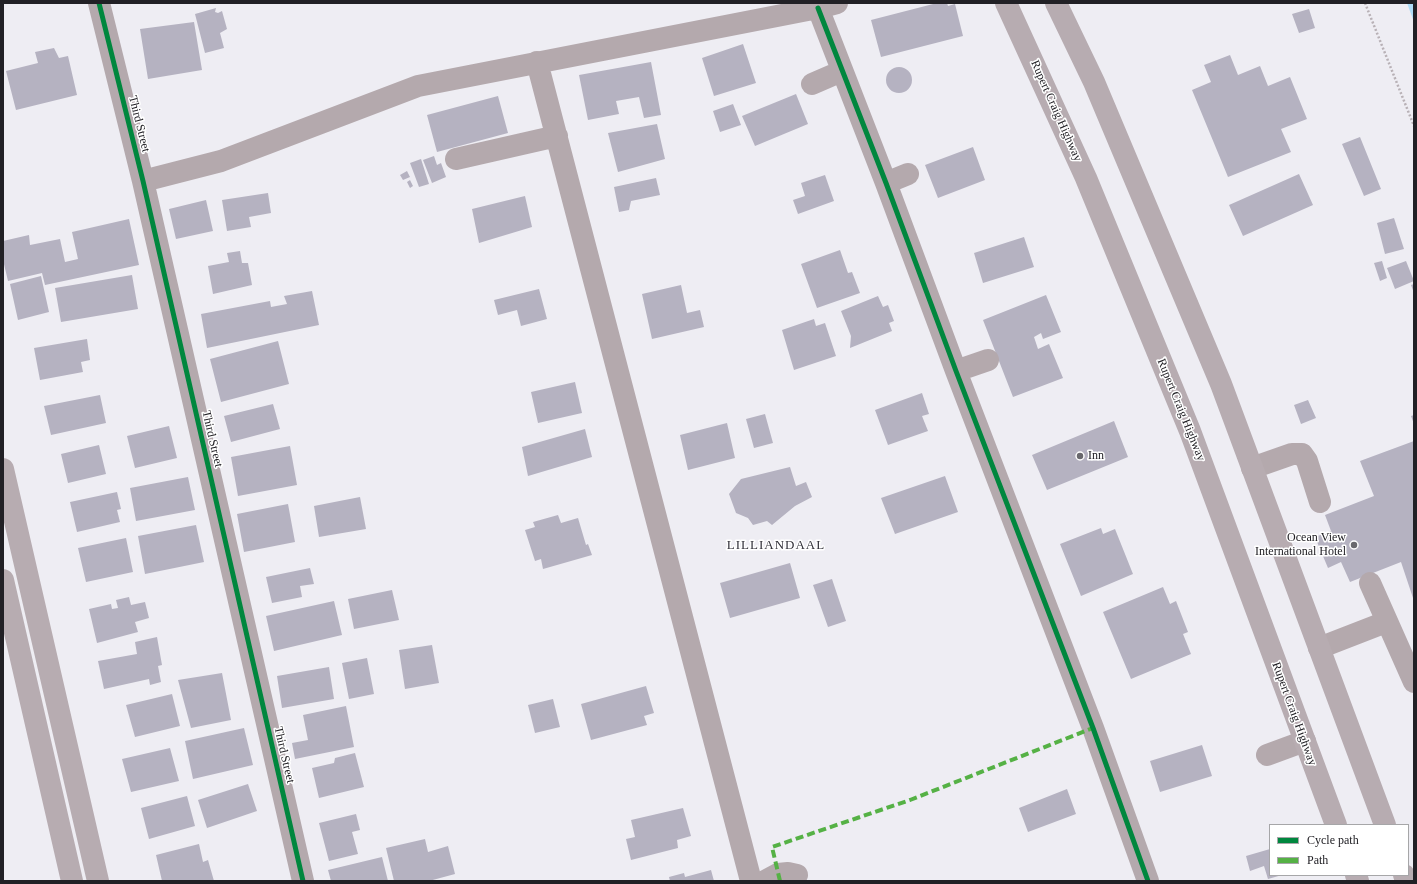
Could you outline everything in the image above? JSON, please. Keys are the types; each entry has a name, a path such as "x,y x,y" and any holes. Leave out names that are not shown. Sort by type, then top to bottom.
{"main road":[{"name":"Rupert Craig Highway","path":"1006,3 1086,178 1187,424 1336,824"},
{"path":"1056,3 1094,82 1221,384 1385,824"},
{"path":"3,469 98,881"},
{"path":"3,580 72,881"}],"street":[{"name":"Third Street","path":"99,3 142,181 303,881"},
{"path":"142,181 221,161 418,86 827,6 842,71 1093,728 1148,881"},
{"path":"538,62 751,881"},
{"path":"812,84 842,71"},
{"path":"456,160 557,136"},
{"path":"886,184 908,174"},
{"path":"956,371 988,360"},
{"path":"1252,468 1292,454 1302,454 1307,461 1320,502"},
{"path":"1370,583 1386,622 1414,682"},
{"path":"1319,648 1386,622"},
{"path":"1267,755 1305,741"},
{"path":"765,881 778,874 788,873 797,875"}],"path":[{"path":"1365,3 1414,126"}],"water":[{"path":"1407,3 1414,3 1414,22"}],"building":[{"path":"937,3 947,3 948,6 955,4 963,36 881,57 871,20"},
{"path":"216,8 215,12 218,13 222,11 227,29 220,33 224,48 205,53 195,14"},
{"path":"1309,9 1315,28 1299,33 1292,14"},
{"path":"194,22 202,70 148,79 140,29"},
{"path":"743,44 756,83 714,96 702,58"},
{"path":"54,48 59,58 68,56 77,95 16,110 6,71 38,63 35,52"},
{"path":"1230,55 1238,75 1260,66 1268,86 1290,77 1307,119 1281,129 1291,152 1228,177 1192,90 1211,82 1204,65"},
{"path":"651,62 661,115 644,118 639,97 616,101 619,114 588,120 579,75"},
{"path":"899,67 908,71 912,80 908,89 899,93 890,89 886,80 890,71"},
{"path":"796,94 808,124 755,146 742,116"},
{"path":"498,96 508,133 437,152 427,115"},
{"path":"733,104 741,125 720,132 713,111"},
{"path":"657,124 665,159 618,172 608,133"},
{"path":"1360,137 1381,189 1364,196 1342,144"},
{"path":"973,147 985,180 938,198 925,165"},
{"path":"434,156 437,165 441,163 446,177 432,183 423,160"},
{"path":"421,159 429,184 419,187 410,163"},
{"path":"407,171 410,177 403,180 400,175"},
{"path":"1299,174 1313,205 1243,236 1229,205"},
{"path":"825,175 834,201 798,214 793,200 805,196 801,183"},
{"path":"656,178 660,195 631,201 629,210 619,212 614,187"},
{"path":"410,180 413,186 410,188 407,182"},
{"path":"268,193 271,213 249,217 251,227 227,231 222,200"},
{"path":"525,196 532,227 479,243 472,209"},
{"path":"206,200 213,231 176,239 169,209"},
{"path":"1394,218 1404,249 1385,254 1377,223"},
{"path":"129,219 139,265 45,285 42,273 8,281 3,260 3,241 29,235 30,245 60,239 65,262 78,259 72,232"},
{"path":"1024,237 1034,267 983,283 974,253"},
{"path":"840,250 848,273 852,272 860,293 817,308 801,264"},
{"path":"240,251 242,263 248,263 252,285 213,294 208,266 229,262 227,253"},
{"path":"1382,261 1387,278 1380,281 1374,263"},
{"path":"1406,261 1414,281 1395,289 1387,268"},
{"path":"132,275 138,309 61,322 55,288"},
{"path":"41,276 49,312 18,320 10,284"},
{"path":"1414,284 1414,293 1411,285"},
{"path":"681,285 687,313 700,310 704,327 652,339 642,294"},
{"path":"539,289 547,319 521,326 517,310 498,315 494,300"},
{"path":"312,291 319,325 207,348 201,314 270,301 271,307 287,304 284,296"},
{"path":"1046,295 1061,332 1043,339 1041,333 1034,337 1038,349 1049,344 1063,378 1013,397 983,320"},
{"path":"878,296 883,307 888,305 894,321 889,323 892,331 850,348 851,336 841,311"},
{"path":"814,319 816,326 825,323 836,356 794,370 782,330"},
{"path":"87,339 90,360 81,362 83,372 40,380 34,348"},
{"path":"278,341 289,384 221,402 210,359"},
{"path":"575,382 582,413 538,423 531,392"},
{"path":"922,393 929,414 922,416 928,431 888,445 875,410"},
{"path":"100,395 106,423 51,435 44,406"},
{"path":"1308,400 1316,418 1301,424 1294,405"},
{"path":"273,404 280,429 231,442 224,416"},
{"path":"765,414 773,443 754,448 746,419"},
{"path":"1414,415 1414,424 1411,416"},
{"name":"Inn","path":"1114,421 1128,457 1047,490 1032,455"},
{"path":"727,423 735,458 688,470 680,435"},
{"path":"169,426 177,458 135,468 127,436"},
{"path":"585,429 592,457 528,476 522,447"},
{"path":"1414,441 1414,601 1401,562 1350,582 1341,562 1328,568 1315,537 1331,531 1325,515 1374,496 1360,461"},
{"path":"99,445 106,474 68,483 61,454"},
{"path":"290,446 297,485 238,496 231,457"},
{"path":"790,467 796,486 806,482 812,497 795,506 772,525 767,521 753,525 748,518 736,513 729,494 741,479"},
{"path":"945,476 958,512 895,534 881,498"},
{"path":"188,477 195,510 136,521 130,488"},
{"path":"117,492 121,509 117,510 120,522 77,532 70,502"},
{"path":"360,497 366,529 319,537 314,506"},
{"path":"288,504 295,542 244,552 237,514"},
{"path":"558,515 561,523 578,518 586,545 588,544 592,555 543,569 541,559 535,561 525,530 535,527 533,522"},
{"path":"196,525 204,562 145,574 138,536"},
{"path":"1101,528 1103,534 1115,529 1133,574 1081,596 1060,544"},
{"path":"126,538 133,572 86,582 78,548"},
{"path":"790,563 800,598 730,618 720,583"},
{"path":"310,568 314,584 300,586 302,597 272,603 266,577"},
{"path":"832,579 846,621 828,627 813,585"},
{"path":"1163,587 1170,604 1176,601 1188,632 1183,634 1191,654 1131,679 1103,612"},
{"path":"392,590 399,620 354,629 348,599"},
{"path":"129,597 131,605 145,602 149,618 135,622 138,632 97,643 89,609 111,604 112,609 118,608 116,600"},
{"path":"334,601 342,635 274,651 266,616"},
{"path":"157,637 162,665 158,666 161,682 150,685 149,679 104,689 98,661 137,654 135,642"},
{"path":"432,645 439,683 405,689 399,650"},
{"path":"367,658 374,694 349,699 342,663"},
{"path":"329,667 334,699 282,708 277,676"},
{"path":"222,673 231,720 191,728 178,680"},
{"path":"646,686 654,713 644,716 647,725 591,740 581,704"},
{"path":"172,694 180,726 135,737 126,705"},
{"path":"553,699 560,727 535,733 528,705"},
{"path":"346,706 354,747 295,759 292,743 308,740 303,715"},
{"path":"244,728 253,765 193,779 185,741"},
{"path":"1202,745 1212,776 1160,792 1150,761"},
{"path":"170,748 179,781 131,792 122,759"},
{"path":"355,753 364,787 319,798 312,768 334,763 335,758"},
{"path":"248,784 257,811 207,828 198,800"},
{"path":"1067,789 1076,814 1028,832 1019,808"},
{"path":"187,796 195,826 149,839 141,808"},
{"path":"683,808 691,836 677,840 678,848 631,860 626,839 635,837 631,820"},
{"path":"356,814 360,830 352,832 358,854 329,861 319,823"},
{"path":"425,839 428,852 448,846 455,874 429,881 394,881 386,848"},
{"path":"199,844 203,862 208,860 214,881 162,881 156,855"},
{"path":"1269,849 1269,876 1278,876 1268,879 1264,866 1250,871 1246,856"},
{"path":"382,857 388,881 331,881 328,870"},
{"path":"711,870 714,881 670,881 669,877 684,873 685,877"}],"marked path":[{"path":"780,881 772,847 910,800 1093,728"}],"cycle path":[{"path":"99,3 143,181 303,881"},
{"path":"818,8 1093,728 1148,881"}],"place":[{"name":"Inn","path":"1080,456"},
{"name":"Ocean View International Hotel","path":"1354,545"}],"district":[{"name":"LILLIANDAAL","path":"776,546"}]}
